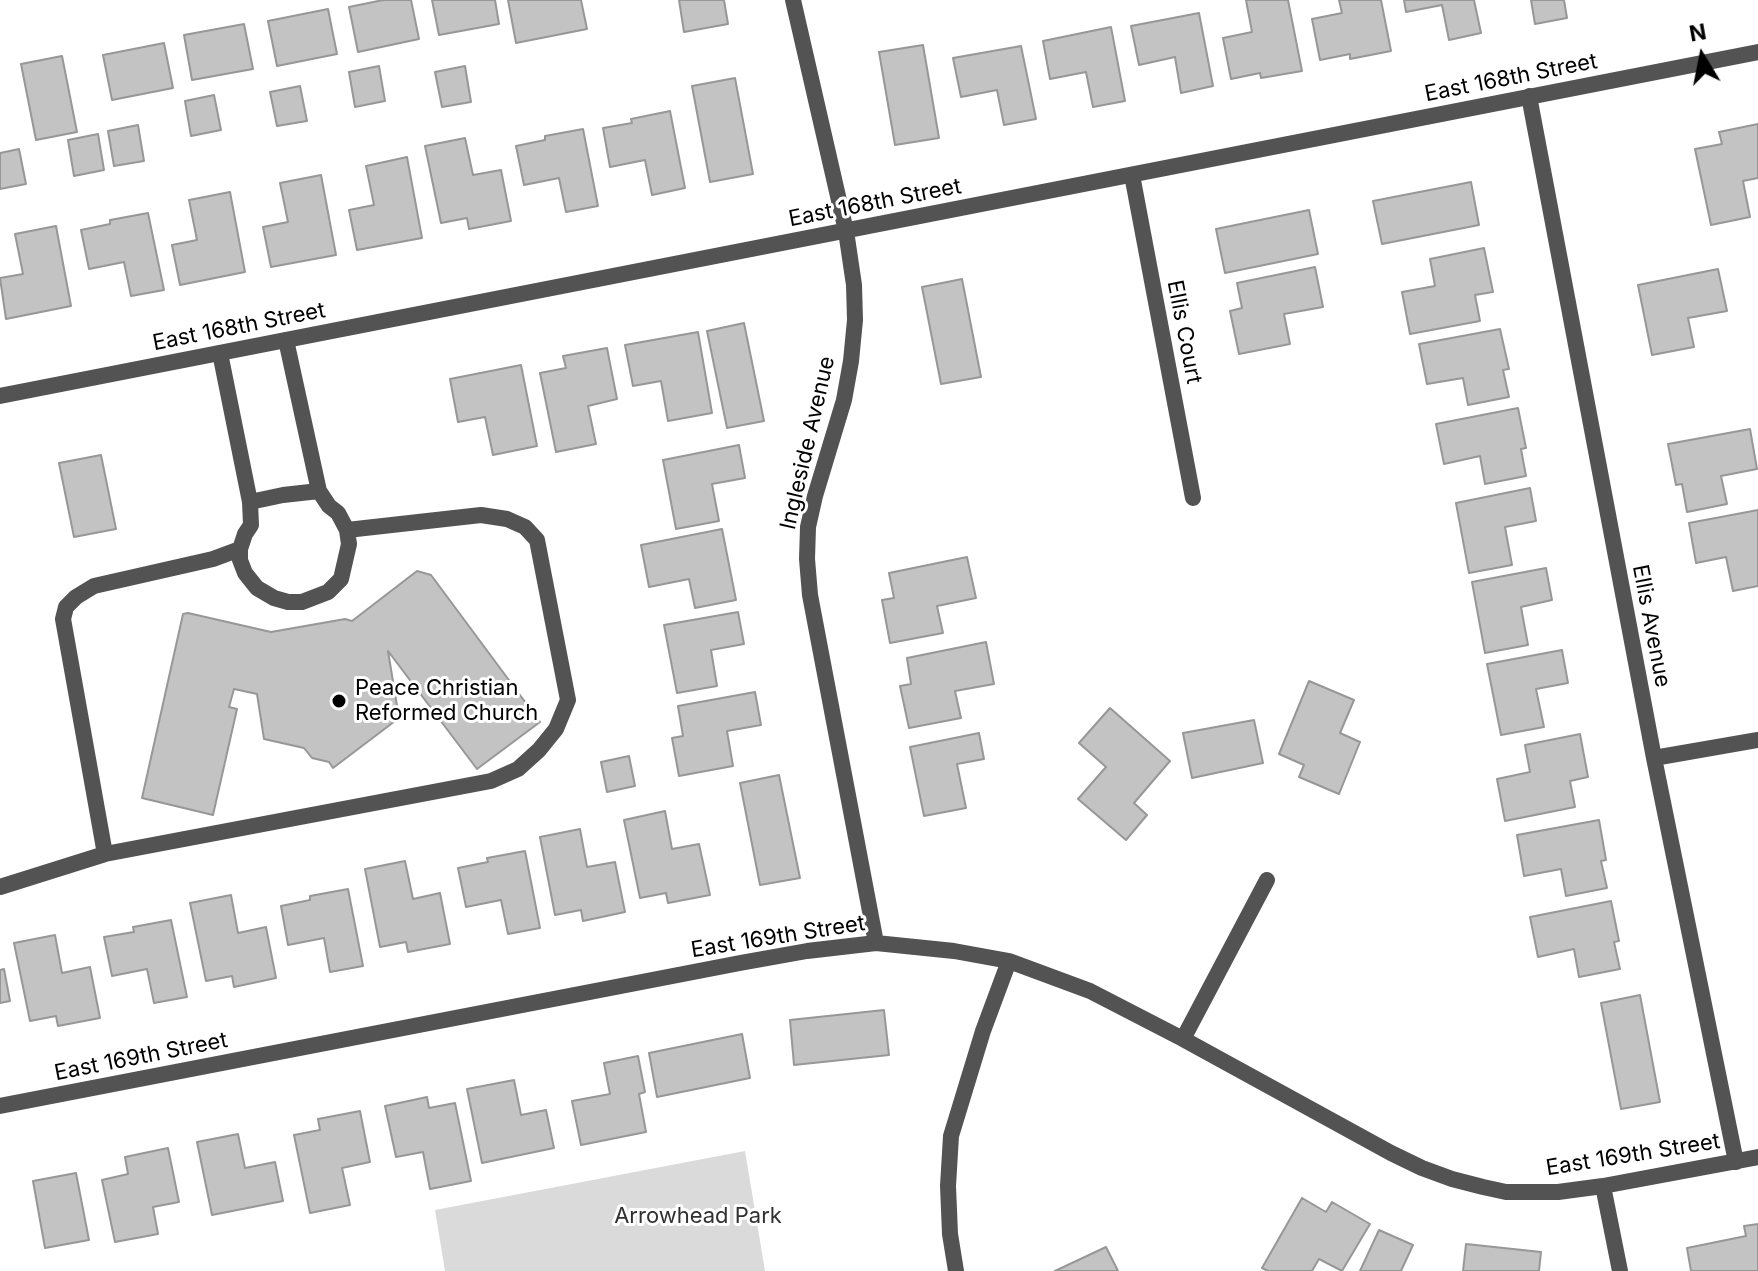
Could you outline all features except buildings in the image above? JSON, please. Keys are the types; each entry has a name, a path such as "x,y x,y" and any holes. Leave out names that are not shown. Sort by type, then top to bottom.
{"street":[{"name":"Ingleside Avenue","path":"793,0 846,231 854,285 851,361 844,400 808,527 807,559 810,595 876,943"},
{"name":"East 168th Street","path":"0,396 1758,52"},
{"name":"Ellis Avenue","path":"1529,96 1654,758 1736,1162"},
{"name":"Ellis Court","path":"1132,175 1193,498"},
{"path":"220,353 250,502 251,525 240,549 240,560 245,573 257,588 274,598 302,602 328,592 341,579 349,544 347,530 338,513 319,491 286,340"},
{"path":"250,502 319,491"},
{"path":"0,887 105,854 491,781 518,769 539,750 556,729 568,700 537,540 525,527 507,519 481,515 347,530"},
{"path":"105,854 63,619 66,607 94,586 213,559 240,549"},
{"path":"1654,758 1758,740"},
{"path":"1183,1039 1267,880"},
{"name":"East 169th Street","path":"0,1106 767,958 876,943 954,951 1009,961 1090,991 1391,1153 1452,1179 1506,1192 1558,1192 1758,1157"},
{"path":"956,1271 950,1234 948,1186 951,1136 983,1031 1009,961"},
{"path":"1603,1186 1620,1271"}],"green space":[{"name":"Arrowhead Park","path":"745,1151 765,1271 445,1271 435,1210"}],"place":[{"name":"Peace Christian Reformed Church","path":"339,701"}]}
